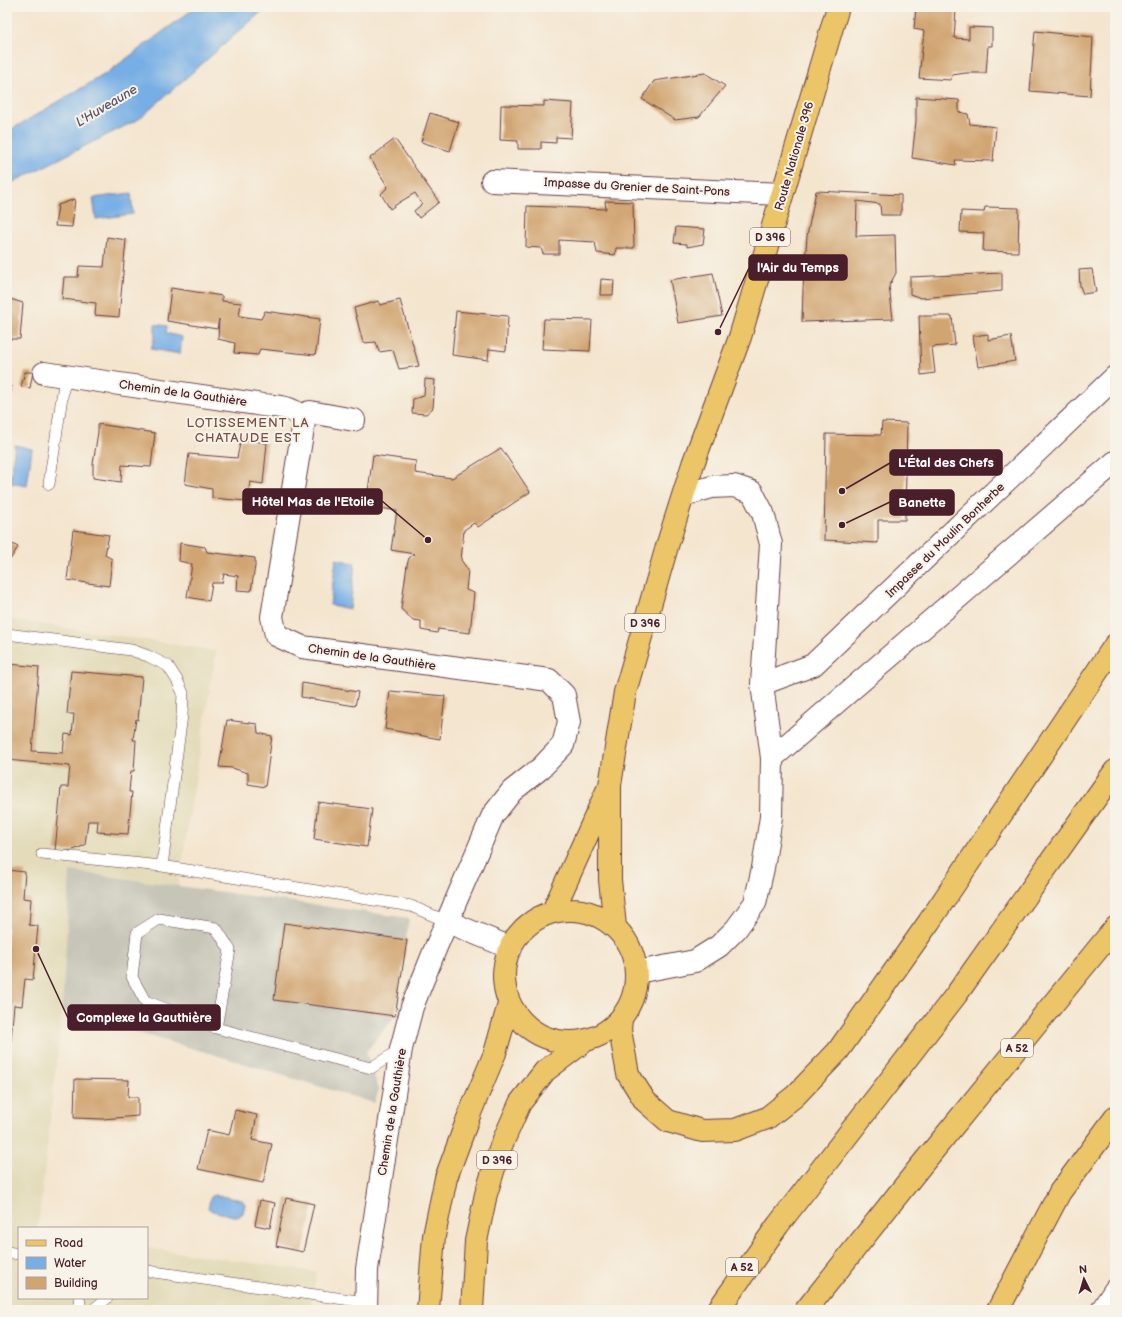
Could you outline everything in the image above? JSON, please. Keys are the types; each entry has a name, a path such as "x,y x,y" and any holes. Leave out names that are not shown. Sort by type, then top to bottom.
{"main road":[{"name":"Route Nationale 396","path":"684,495 693,464 740,337 838,7"},
{"name":"D 396","path":"615,926 610,880 610,785 625,692 668,543 684,495"},
{"path":"621,1019 620,1030 628,1074 645,1100 668,1121 702,1131 735,1130 767,1118 796,1096 838,1051 929,922 1115,645"},
{"name":"A 52","path":"705,1310 778,1225 956,995 1115,771"},
{"name":"D 396","path":"553,912 610,785"},
{"path":"575,910 596,915 615,926 630,947 637,972 633,997 621,1019 604,1033 586,1040 564,1042 544,1037 526,1026 509,1004 505,991 503,970 511,948 519,933 534,920 553,912 575,910"},
{"name":"A 52","path":"806,1310 924,1162 1115,928"},
{"path":"428,1310 434,1236 446,1178 470,1113 495,1053 509,1004"},
{"name":"D 396","path":"472,1310 476,1241 486,1194 501,1146 524,1097 545,1071 586,1040"},
{"path":"998,1310 1060,1192 1115,1118"},
{"path":"718,1310 778,1225"}],"street":[{"name":"Impasse du Grenier de Saint-Pons","path":"492,181 782,194"},
{"name":"Chemin de la Gauthière","path":"54,375 263,405 292,410 300,415 304,422 272,617 276,635 302,648 549,680 564,695 568,722 563,745 541,768 512,791 493,815 436,947 412,1007 401,1049 367,1269 366,1306"},
{"name":"Impasse du Moulin Bonherbe","path":"762,684 813,665 1115,377"},
{"path":"300,415 310,412 354,420"},
{"path":"772,758 1115,462"},
{"path":"637,972 694,961 719,946 736,929 755,903 763,868 771,817 772,758 762,684 771,544 764,513 752,492 734,486 712,487 684,495"},
{"path":"448,922 511,948"},
{"path":"1102,1310 1115,1290"}],"lane":[{"path":"50,484 54,375"},
{"path":"7,634 131,650 148,656 168,666 171,670 183,693 182,715 162,866"},
{"path":"42,854 162,866 411,906 448,922"},
{"path":"216,1028 230,950 216,928 159,919 138,934 132,977 145,1001 216,1028 372,1068 401,1049"},
{"path":"7,1252 18,1254"},
{"path":"148,1272 366,1306"},
{"path":"79,1299 81,1310"},
{"path":"93,1310 106,1299"}],"shaded area":[{"path":"7,619 216,651 178,887 70,872 62,1011 38,1227 18,1227 18,1299 148,1299 148,1248 317,1272 310,1310 7,1310"},
{"path":"70,871 409,918 395,1016 366,1052 379,1090 374,1103 226,1058 62,1011"}],"water":[{"name":"L'Huveaune","path":"196,7 267,7 139,119 7,185 7,132 107,73"},
{"path":"131,193 133,214 96,219 93,198"},
{"path":"155,324 167,326 166,333 182,337 180,354 151,349 155,335"},
{"path":"15,445 32,449 27,486 10,483"},
{"path":"336,559 355,563 350,609 330,605"},
{"path":"215,1195 242,1200 245,1204 243,1213 238,1217 212,1211 208,1208 211,1196"}],"building":[{"path":"916,7 933,7 956,10 954,38 969,39 969,27 992,28 992,46 988,46 986,73 952,75 951,80 919,78 924,31 914,29"},
{"path":"1035,31 1093,37 1090,96 1030,91"},
{"path":"705,73 725,86 699,117 675,120 642,99 654,81"},
{"path":"916,97 959,100 959,112 968,114 970,124 996,127 993,161 955,160 956,165 912,158 916,121"},
{"path":"544,101 573,103 571,138 556,137 556,143 541,142 541,149 518,149 518,141 500,140 501,105 544,106"},
{"path":"430,113 459,122 450,151 421,142"},
{"path":"395,139 439,202 419,218 414,211 422,204 415,193 390,209 381,194 388,187 370,158"},
{"path":"816,191 901,195 901,215 881,215 880,204 857,201 856,236 895,235 896,273 889,286 893,319 802,322 807,236"},
{"path":"75,199 72,227 55,226 58,205"},
{"path":"605,201 633,202 634,248 616,248 615,255 597,253 595,242 559,240 559,254 543,254 541,248 526,247 527,206 606,209"},
{"path":"985,207 1019,208 1018,252 983,251 984,233 960,232 961,211 984,212"},
{"path":"676,227 705,229 703,244 687,247 687,244 674,243"},
{"path":"107,237 126,240 119,317 95,315 96,303 62,299 64,277 78,277 79,266 104,267"},
{"path":"1092,269 1096,292 1083,294 1080,286 1079,270"},
{"path":"713,273 722,316 678,323 670,280"},
{"path":"1002,273 1002,291 921,298 910,294 910,277"},
{"path":"601,279 614,280 613,295 600,295"},
{"path":"171,288 222,296 222,301 241,303 239,316 261,319 265,311 320,319 315,355 260,349 258,355 234,353 235,343 218,339 219,319 217,329 167,321"},
{"path":"7,298 23,303 20,339 7,339"},
{"path":"400,300 419,366 399,369 393,350 379,352 376,342 363,343 354,308 378,301 380,305"},
{"path":"456,311 508,316 506,351 489,349 488,360 452,355"},
{"path":"919,316 952,316 955,345 932,347 935,373 921,375"},
{"path":"544,319 592,320 590,351 542,349"},
{"path":"988,334 988,340 1011,336 1015,361 978,367 973,336"},
{"path":"25,372 33,372 30,388 21,387"},
{"path":"425,379 435,380 433,408 426,414 412,413 413,399 424,396"},
{"path":"7,386 12,386 9,401 7,400"},
{"path":"882,422 907,423 905,520 878,520 878,543 824,540 826,434 881,435"},
{"path":"98,424 155,433 151,467 122,465 121,482 93,478 93,464"},
{"path":"241,439 267,443 263,484 250,482 247,501 212,498 212,489 185,484 189,454 237,458"},
{"path":"501,448 530,492 478,527 474,523 464,530 461,560 468,570 466,590 474,593 470,633 438,629 437,633 421,630 421,621 413,620 401,609 407,565 409,558 414,554 391,550 397,511 366,505 373,455 416,461 415,473 452,478"},
{"path":"73,530 109,535 105,555 112,559 109,586 67,580"},
{"path":"7,541 18,547 8,563 7,563"},
{"path":"180,543 205,547 207,552 255,558 251,591 237,590 238,576 224,574 222,583 212,583 209,601 187,597 192,564 179,561"},
{"path":"10,664 39,667 32,751 63,753 65,734 72,735 74,714 67,714 71,671 142,677 138,720 136,719 133,740 136,740 134,771 131,771 129,792 132,792 128,834 97,832 98,821 88,821 85,845 68,851 55,851 61,787 68,787 70,766 7,760 7,675"},
{"path":"302,683 358,692 355,706 301,697"},
{"path":"390,691 445,696 440,739 385,729"},
{"path":"227,720 257,724 258,733 272,736 265,787 248,784 248,773 232,768 219,767"},
{"path":"318,802 372,809 367,847 314,839"},
{"path":"7,870 25,872 23,898 31,899 29,925 38,926 33,980 25,979 22,1006 14,1005 8,1072 7,1072"},
{"path":"284,923 407,940 395,1016 274,1000"},
{"path":"75,1079 129,1080 128,1097 138,1097 138,1116 103,1119 74,1118"},
{"path":"235,1110 257,1115 252,1140 272,1144 263,1183 198,1169 207,1130 229,1135"},
{"path":"286,1198 314,1204 303,1252 276,1246"},
{"path":"260,1200 275,1203 270,1228 255,1225"}],"place":[{"name":"l'Air du Temps","path":"718,332"},
{"name":"L'Étal des Chefs","path":"842,491"},
{"name":"Banette","path":"842,525"},
{"name":"Hôtel Mas de l'Etoile","path":"428,540"},
{"name":"Complexe la Gauthière","path":"36,949"}],"district":[{"name":"LOTISSEMENT LA CHATAUDE EST","path":"248,430"}]}
